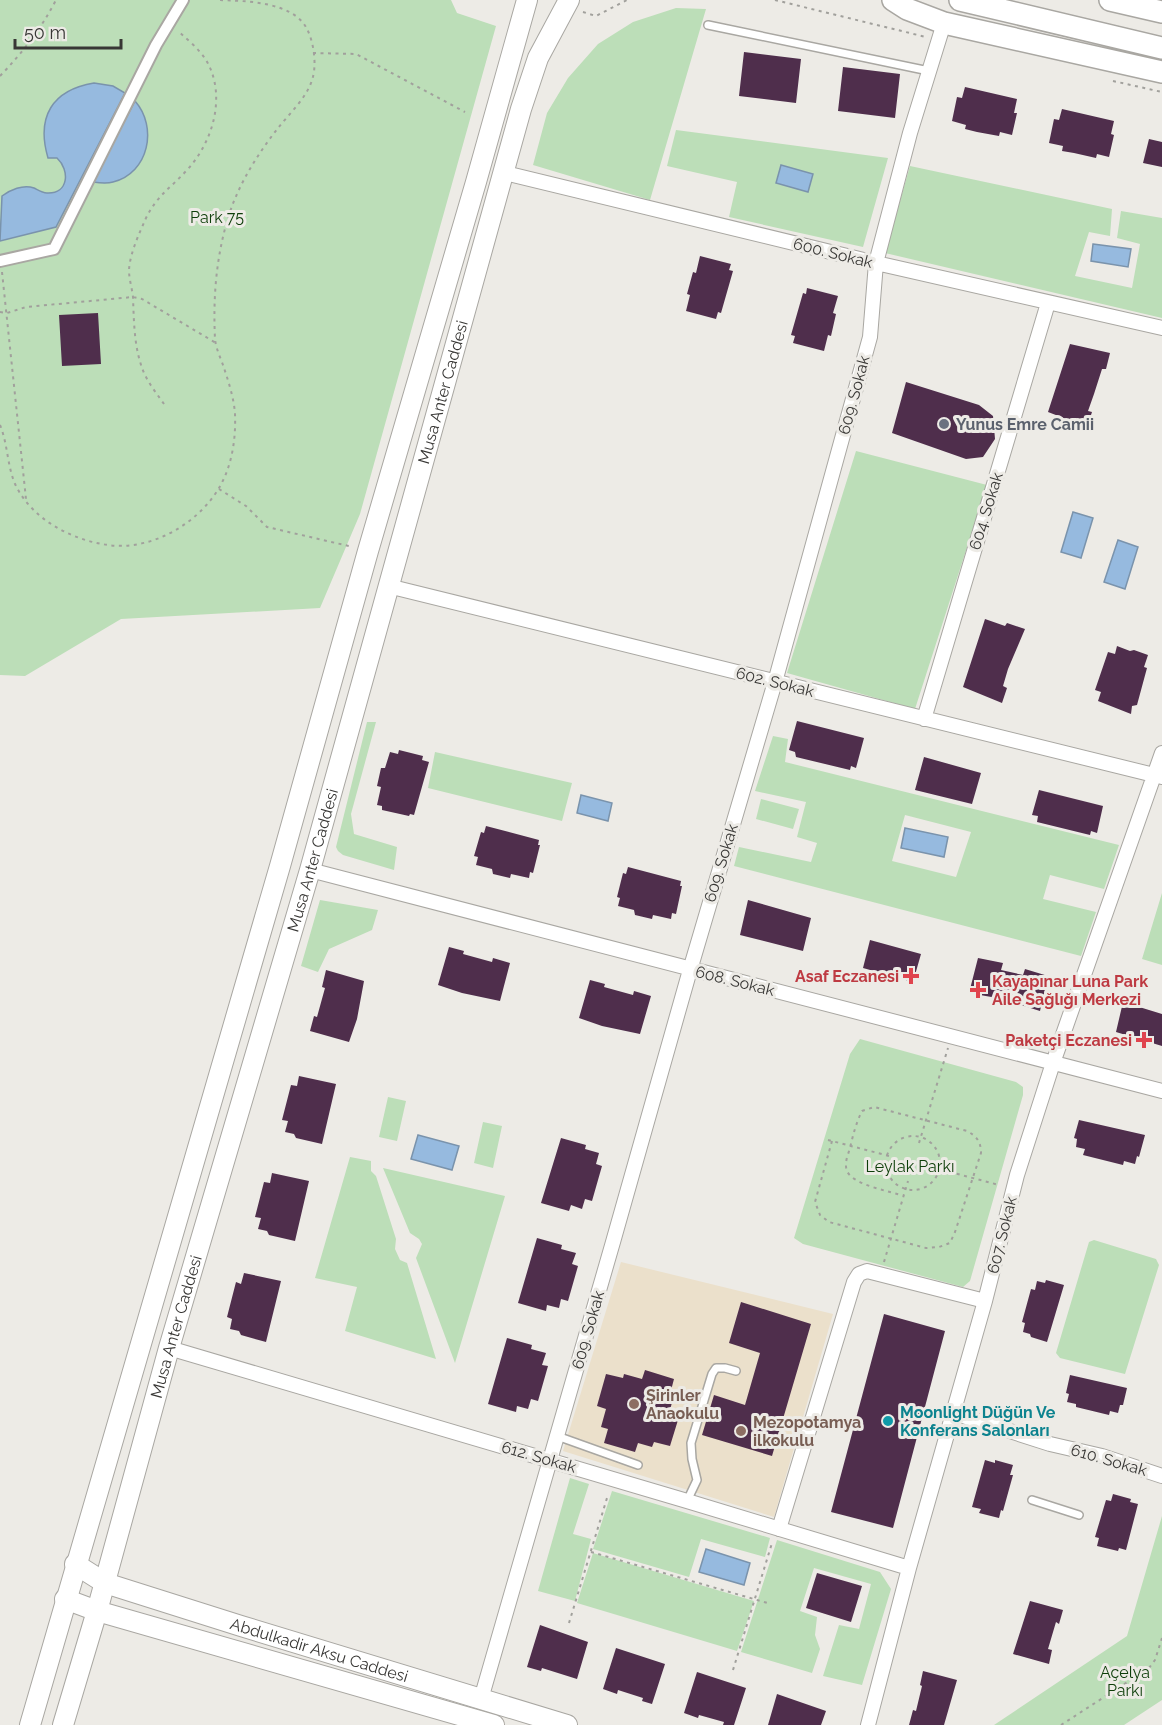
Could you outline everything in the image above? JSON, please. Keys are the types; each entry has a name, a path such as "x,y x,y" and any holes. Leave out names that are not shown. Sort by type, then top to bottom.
{"main road":[{"name":"Musa Anter Caddesi","path":"30,1725 280,866 527,0"},
{"path":"893,0 907,9 944,23 1162,72"},
{"path":"960,0 1162,48"},
{"path":"1110,0 1162,12"},
{"name":"Musa Anter Caddesi","path":"63,1725 105,1583 169,1348 310,870 522,109 537,58 567,3"},
{"name":"Abdulkadir Aksu Caddesi","path":"75,1564 105,1583 567,1725"},
{"name":"Abdulkadir Aksu Caddesi","path":"65,1599 97,1611 494,1725"}],"street":[{"path":"0,261 54,249 156,45 183,0"},
{"name":"609. Sokak","path":"481,1699 775,682 870,338 876,263 910,133 944,23"},
{"name":"600. Sokak","path":"505,173 876,263 1162,327"},
{"name":"604. Sokak","path":"924,719 1048,303"},
{"name":"602. Sokak","path":"388,586 1158,776"},
{"name":"607. Sokak","path":"868,1725 1014,1189 1053,1063 1158,776 1162,753"},
{"name":"608. Sokak","path":"310,870 1162,1091"},
{"path":"779,1529 854,1282 860,1274 867,1271 985,1301"},
{"name":"612. Sokak","path":"169,1348 909,1568"},
{"name":"610. Sokak","path":"954,1413 1050,1444 1102,1456 1162,1476"}],"lane":[{"path":"708,25 929,71"},
{"path":"687,1501 697,1480 691,1443 712,1374 716,1368 736,1371"},
{"path":"557,1436 638,1465"},
{"path":"1032,1500 1079,1515"}],"path":[{"path":"0,76 22,53 43,24 56,0"},
{"path":"0,425 17,486 26,500 33,510 52,525 80,540 131,546 159,539 183,526 219,489 235,438 235,411 216,343 214,292 228,218 242,183 260,152 312,83 315,71 308,29 297,18 267,3 218,0"},
{"path":"567,3 596,16 627,0"},
{"path":"164,404 145,375 138,355 132,317 133,297 129,271 132,254 147,217 162,192 187,170 203,149 212,127 216,104 214,82 206,61 169,23"},
{"path":"313,53 356,54 465,112"},
{"path":"0,261 26,500"},
{"path":"0,312 7,313 26,307 133,297 142,299 216,343"},
{"path":"219,489 246,506 267,527 368,551"},
{"path":"919,1143 951,1037"},
{"path":"893,1157 850,1146 830,1140 816,1194 815,1202 818,1212 829,1222 926,1248 939,1247 950,1243 973,1179 981,1145 975,1136 967,1131 874,1107 862,1111 857,1121 850,1146 846,1162 848,1172 853,1178 865,1184 904,1196"},
{"path":"912,1135 921,1136 934,1146 940,1161 939,1170 930,1184 914,1190 905,1189 892,1179 888,1172 887,1155 896,1141 912,1135"},
{"path":"934,1168 1014,1189"},
{"path":"884,1262 908,1181"},
{"path":"569,1623 607,1498"},
{"path":"733,1670 772,1543"},
{"path":"591,1551 771,1604"},
{"path":"1061,1725 1149,1668 1155,1660 1162,1638"}],"shaded area":[{"name":"Mezopotamya ilkokulu","path":"621,1262 833,1314 774,1517 563,1451"}],"green space":[{"name":"Park 75","path":"0,0 451,0 457,13 496,26 360,514 320,608 121,619 25,676 0,675"},
{"path":"676,8 706,9 650,200 533,165 547,113 568,78 598,44 633,22"},
{"path":"676,130 888,158 863,247 729,217 737,182 667,166"},
{"path":"910,166 1112,209 1110,236 1089,232 1075,276 1132,288 1140,244 1117,238 1121,211 1162,218 1162,318 885,253"},
{"path":"856,451 987,485 915,709 787,673"},
{"path":"367,722 376,722 351,814 354,834 397,847 394,870 343,855 336,847"},
{"path":"773,736 788,739 785,762 1119,845 1104,889 1050,875 1043,899 1096,912 1081,956 734,866 739,847 811,862 817,843 797,837 806,802 755,791","holes":["905,815 971,832 956,877 892,861"]},
{"path":"435,752 572,783 562,821 428,788"},
{"path":"761,799 799,809 793,829 756,819"},
{"path":"1162,893 1162,965 1142,959"},
{"path":"320,900 378,910 372,930 329,949 318,972 301,966"},
{"name":"Leylak Parkı","path":"860,1039 1016,1082 1023,1087 1023,1095 970,1281 963,1287 803,1244 794,1238 850,1054"},
{"path":"388,1097 406,1101 397,1141 379,1137"},
{"path":"483,1122 502,1126 493,1168 474,1163"},
{"path":"350,1157 371,1161 371,1171 376,1176 396,1239 395,1249 400,1260 407,1263 436,1359 345,1331 357,1287 315,1278"},
{"path":"383,1168 505,1196 455,1363 416,1258 422,1244 410,1233"},
{"path":"1094,1240 1156,1259 1159,1265 1125,1374 1060,1358 1056,1353 1089,1242"},
{"path":"570,1478 589,1484 573,1534 591,1539 575,1601 538,1591"},
{"path":"612,1491 770,1538 765,1557 701,1539 689,1577 593,1549"},
{"name":"Açelya Parkı","path":"1162,1516 1162,1700 1124,1725 994,1725 1127,1636"},
{"path":"777,1540 880,1572 891,1589 862,1685 823,1676 839,1625 859,1629 871,1584 814,1568 800,1611 817,1617 815,1635 820,1649 812,1673 741,1652"},
{"path":"593,1553 754,1601 737,1651 577,1603"}],"water":[{"path":"94,83 113,86 125,93 56,227 0,241 2,196 21,187 30,187 47,193 60,190 63,186 65,175 61,163 57,158 48,158 44,130 46,118 58,99 67,92"},
{"path":"135,101 142,112 148,136 142,159 125,177 111,183 93,182"},
{"path":"781,165 813,174 808,192 776,183"},
{"path":"1093,244 1131,249 1128,267 1091,261"},
{"path":"1073,512 1093,518 1081,558 1061,552"},
{"path":"1118,540 1138,547 1125,589 1104,582"},
{"path":"581,795 612,803 608,821 577,813"},
{"path":"905,828 948,837 944,857 901,848"},
{"path":"418,1135 459,1146 452,1170 411,1159"},
{"path":"706,1549 750,1563 744,1585 699,1572"}],"building":[{"path":"744,52 801,59 796,103 739,96"},
{"path":"843,67 900,74 895,118 838,111"},
{"path":"965,87 1017,99 1014,113 1017,113 1012,135 1000,132 999,136 977,132 965,129 966,125 952,121 957,97 962,98"},
{"path":"1062,109 1114,121 1111,134 1114,135 1109,157 1097,154 1096,158 1062,151 1063,146 1049,143 1054,119 1059,120"},
{"path":"1149,139 1162,142 1162,167 1143,163"},
{"path":"700,256 731,264 729,270 733,271 721,313 718,312 716,319 686,311 690,295 687,294"},
{"path":"807,288 838,296 833,313 836,314 831,336 828,335 824,351 793,343 795,336 791,335 803,293 806,294"},
{"path":"98,313 101,364 62,366 59,315"},
{"path":"1070,344 1110,353 1106,369 1102,369 1088,411 1092,412 1087,427 1048,412"},
{"name":"Yunus Emre Camii","path":"906,382 979,405 993,416 995,439 983,457 966,459 892,433"},
{"path":"985,619 1005,626 1007,623 1025,629 1008,669 1003,686 1007,688 1002,703 963,687"},
{"path":"1117,646 1148,655 1144,667 1147,668 1137,705 1132,706 1131,714 1098,701 1101,692 1095,690 1108,652 1115,654"},
{"path":"797,721 864,738 856,768 851,766 850,770 796,757 795,752 789,750"},
{"path":"399,750 423,756 422,760 429,762 414,815 409,816 382,810 382,806 377,805 381,787 377,786 381,768 385,768 390,752 398,754"},
{"path":"924,757 981,773 972,804 915,790"},
{"path":"1039,790 1103,806 1097,833 1091,831 1090,835 1037,822 1038,816 1032,815"},
{"path":"486,826 539,840 538,845 540,845 533,873 530,872 529,878 511,874 510,878 493,874 492,869 476,865 478,857 474,856 481,832 484,833"},
{"path":"628,867 681,881 676,914 672,913 671,919 653,915 652,919 635,915 634,910 618,906 620,898 617,897 623,873 626,874"},
{"path":"748,900 811,918 803,951 740,935"},
{"path":"870,940 921,954 913,982 863,968"},
{"path":"449,947 464,951 463,954 492,962 493,958 510,963 500,1001 438,985"},
{"path":"978,958 1003,963 1001,970 1023,975 1025,969 1048,976 1040,1011 1021,1005 1003,1003 997,998 969,993"},
{"path":"326,970 364,981 357,1019 349,1042 310,1031 314,1016 317,1017 325,988 322,987"},
{"path":"590,980 605,984 604,987 633,995 634,991 651,996 640,1034 602,1026 579,1018"},
{"path":"1123,1002 1162,1014 1162,1046 1116,1032"},
{"path":"299,1076 336,1084 322,1144 296,1138 294,1134 285,1132 288,1121 282,1120 291,1085 297,1086"},
{"path":"1079,1120 1145,1135 1135,1164 1124,1161 1123,1165 1083,1155 1085,1149 1076,1147 1077,1139 1074,1138"},
{"path":"561,1138 586,1145 585,1149 599,1153 596,1164 602,1166 592,1201 585,1199 582,1209 571,1205 569,1211 541,1203"},
{"path":"272,1173 309,1181 295,1241 269,1235 267,1231 258,1229 261,1218 255,1217 264,1182 270,1183"},
{"path":"537,1238 562,1245 561,1249 576,1253 572,1264 578,1266 568,1301 561,1299 559,1308 547,1305 546,1311 518,1303"},
{"path":"244,1273 281,1281 266,1342 241,1335 239,1331 230,1329 232,1319 227,1317 236,1282 241,1284"},
{"path":"1046,1280 1064,1285 1047,1342 1023,1332 1025,1323 1022,1322 1031,1289 1035,1290 1037,1281 1045,1283"},
{"path":"741,1302 811,1324 772,1456 702,1435 714,1395 745,1405 760,1353 729,1343"},
{"name":"Moonlight Düğün Ve Konferans Salonları","path":"884,1314 945,1331 893,1528 831,1512"},
{"path":"507,1338 532,1345 531,1349 546,1353 542,1365 548,1366 538,1401 531,1399 528,1409 517,1406 516,1412 488,1404"},
{"path":"645,1370 674,1379 669,1398 673,1399 668,1417 678,1420 670,1446 654,1442 652,1447 638,1443 635,1452 604,1443 608,1429 601,1427 606,1409 597,1406 606,1374 623,1378 624,1374 642,1379"},
{"path":"1070,1375 1127,1388 1123,1405 1120,1405 1118,1413 1110,1411 1109,1415 1076,1407 1076,1404 1067,1402 1069,1394 1066,1393"},
{"path":"985,1460 1013,1465 1010,1475 1013,1475 999,1518 979,1513 981,1509 972,1507"},
{"path":"1113,1494 1131,1499 1130,1502 1138,1504 1126,1550 1119,1548 1118,1551 1097,1546 1099,1538 1095,1537 1106,1500 1111,1501"},
{"path":"817,1573 862,1586 851,1622 806,1608"},
{"path":"1030,1601 1063,1610 1059,1624 1056,1622 1048,1649 1052,1650 1049,1664 1013,1654"},
{"path":"540,1625 588,1642 577,1679 542,1668 541,1671 527,1667"},
{"path":"616,1648 665,1664 652,1704 642,1701 643,1698 618,1690 617,1694 603,1689"},
{"path":"923,1671 957,1680 944,1725 909,1725 913,1710 916,1711"},
{"path":"697,1672 746,1688 734,1725 723,1725 724,1722 699,1715 698,1718 684,1713"},
{"path":"777,1694 826,1711 821,1725 768,1725"}],"place":[{"name":"Yunus Emre Camii","path":"944,424"},
{"name":"Asaf Eczanesi","path":"911,976"},
{"name":"Kayapınar Luna Park Aile Sağlığı Merkezi","path":"978,990"},
{"name":"Paketçi Eczanesi","path":"1144,1040"},
{"name":"Şirinler Anaokulu","path":"634,1404"},
{"name":"Moonlight Düğün Ve Konferans Salonları","path":"888,1421"},
{"name":"Mezopotamya ilkokulu","path":"741,1431"}]}
